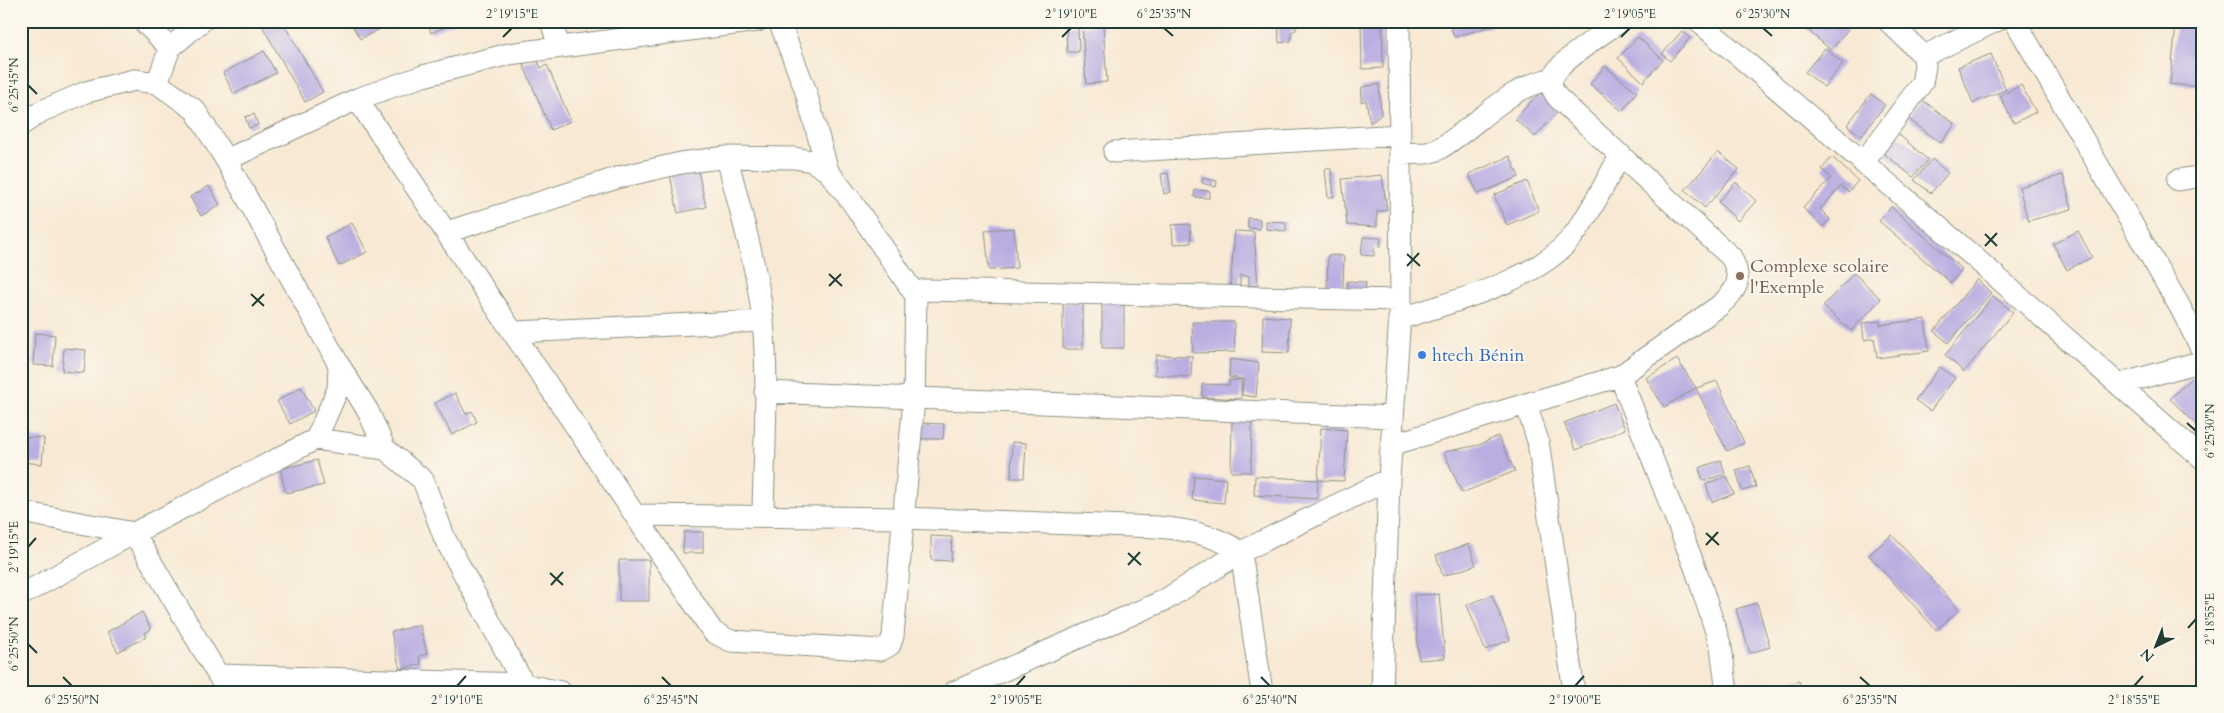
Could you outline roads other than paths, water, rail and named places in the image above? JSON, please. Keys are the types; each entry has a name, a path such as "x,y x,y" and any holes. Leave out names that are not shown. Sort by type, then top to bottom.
{"street":[{"path":"143,21 170,48"},
{"path":"157,83 170,48 202,21"},
{"path":"551,21 559,47"},
{"path":"226,160 357,99 423,76 499,56 704,25 757,21"},
{"path":"779,21 806,89 828,171"},
{"path":"1382,692 1389,479 1400,309 1398,21"},
{"path":"1392,445 1620,376 1733,294 1738,282 1737,268 1731,257 1558,98 1551,88 1552,79 1562,65 1620,21"},
{"path":"1698,21 2120,384 2203,459"},
{"path":"1888,21 1924,56"},
{"path":"1924,56 1996,21"},
{"path":"2015,21 2180,307 2203,352"},
{"path":"1863,163 1922,83 1924,56"},
{"path":"1114,152 1400,145 1427,153 1437,150 1516,92 1535,82 1552,79"},
{"path":"21,125 42,111 86,92 134,80 157,83 195,110 226,160 339,365 368,411 385,449 423,480 445,539 525,688"},
{"path":"357,99 447,232 515,332 707,624 722,638 730,641 881,650 890,645 893,636 914,399 916,296 852,202 828,171 812,161 794,158 727,157 681,163 620,177 447,232"},
{"path":"916,296 924,290 1400,309 1493,288 1538,266 1557,252 1572,237 1621,155"},
{"path":"727,157 755,272 763,321 765,392 763,515"},
{"path":"2178,180 2203,176"},
{"path":"515,332 763,321"},
{"path":"2120,384 2203,360"},
{"path":"316,439 338,389 339,365"},
{"path":"1620,376 1696,570 1721,647 1727,692"},
{"path":"765,392 1393,417"},
{"path":"1526,404 1540,450 1574,692"},
{"path":"21,595 134,533 316,439 385,449"},
{"path":"954,692 1165,600 1241,552 1389,479"},
{"path":"21,512 134,533 223,683 525,688 561,692"},
{"path":"636,515 902,518 1158,527 1194,531 1223,540 1241,552 1262,692"}],"place":[{"name":"Complexe scolaire l'Exemple","path":"1740,276"},
{"name":"htech Bénin","path":"1422,355"}]}
